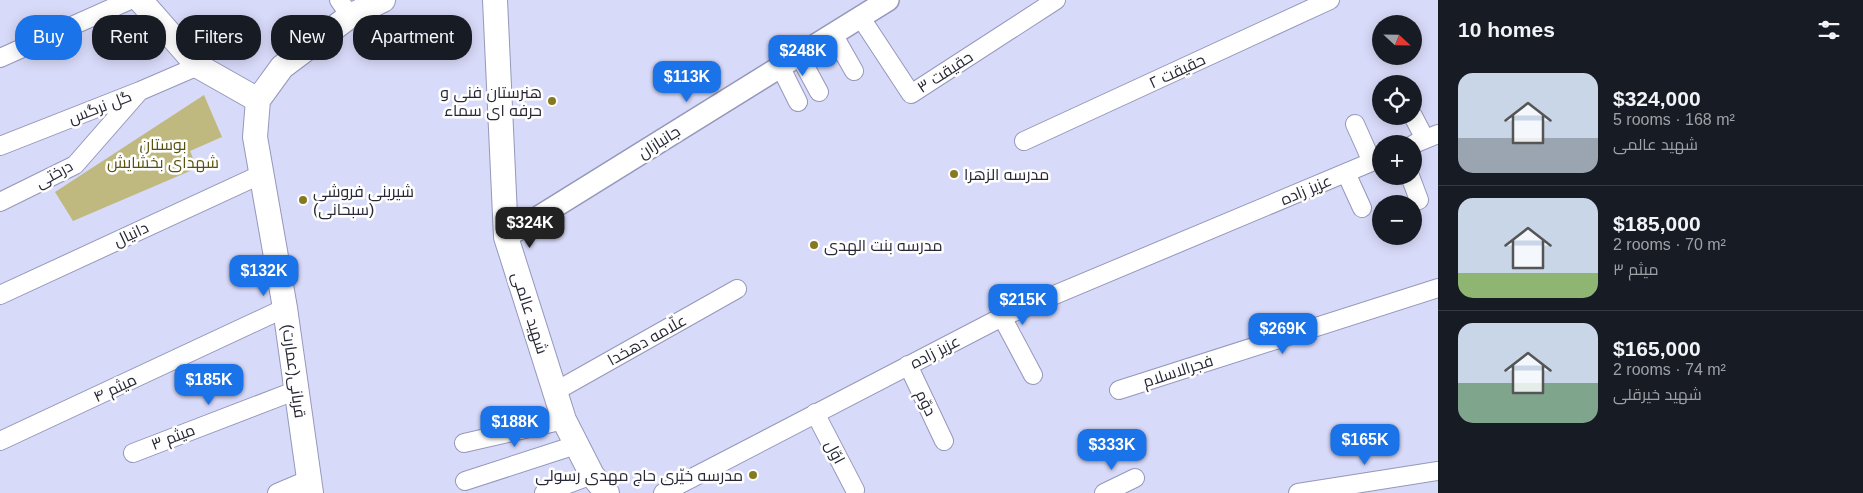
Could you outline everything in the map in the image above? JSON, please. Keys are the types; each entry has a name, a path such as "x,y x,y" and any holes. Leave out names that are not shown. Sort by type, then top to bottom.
{"main road":[{"path":"140,0 198,66 258,100 282,67 344,8 384,0"},
{"name":"شهید عالمی","path":"495,0 506,238 564,420 592,475 607,493"},
{"name":"(عمارت)قربانی","path":"258,100 255,137 285,308 310,486"}],"street":[{"path":"0,58 130,0"},
{"name":"جانبازان","path":"506,238 888,0"},
{"name":"حقیقت ۳","path":"861,18 911,94 1056,0"},
{"name":"حقیقت ۲","path":"1024,141 1330,0"},
{"path":"833,34 854,71"},
{"path":"799,55 820,92"},
{"name":"گل نرگس","path":"0,146 198,66"},
{"path":"780,66 798,102"},
{"name":"درختی","path":"0,202 75,165 140,91"},
{"path":"1355,124 1372,152"},
{"path":"1419,125 1429,140"},
{"name":"عزیز زاده","path":"663,493 1002,317 1372,162"},
{"path":"1346,173 1362,208"},
{"name":"دانیال","path":"0,295 262,174"},
{"name":"فجرالاسلام","path":"1119,390 1438,288"},
{"name":"علّامه دهخدا","path":"556,391 737,289"},
{"name":"میثم ۴","path":"0,441 285,308"},
{"path":"1002,317 1033,375"},
{"name":"دوّم","path":"908,365 944,441"},
{"name":"میثم ۳","path":"134,453 297,390"},
{"name":"اوّل","path":"815,413 855,490"},
{"path":"464,443 564,420"},
{"path":"465,481 576,445"},
{"path":"1298,493 1438,471"},
{"path":"544,493 592,475"},
{"path":"1104,493 1135,478"},
{"path":"278,493 310,486"}],"green space":[{"name":"بوستان شهدای بخشایش","path":"204,95 222,137 190,151 197,168 73,221 55,192"}],"place":[{"name":"هنرستان فنی و حرفه ای سماء","path":"552,101"},
{"name":"مدرسه الزهرا","path":"954,174"},
{"name":"شیرینی فروشی (سبحانی)","path":"303,200"},
{"name":"مدرسه بنت الهدی","path":"814,245"},
{"name":"مدرسه خیّری حاج مهدی رسولی","path":"753,475"}]}
